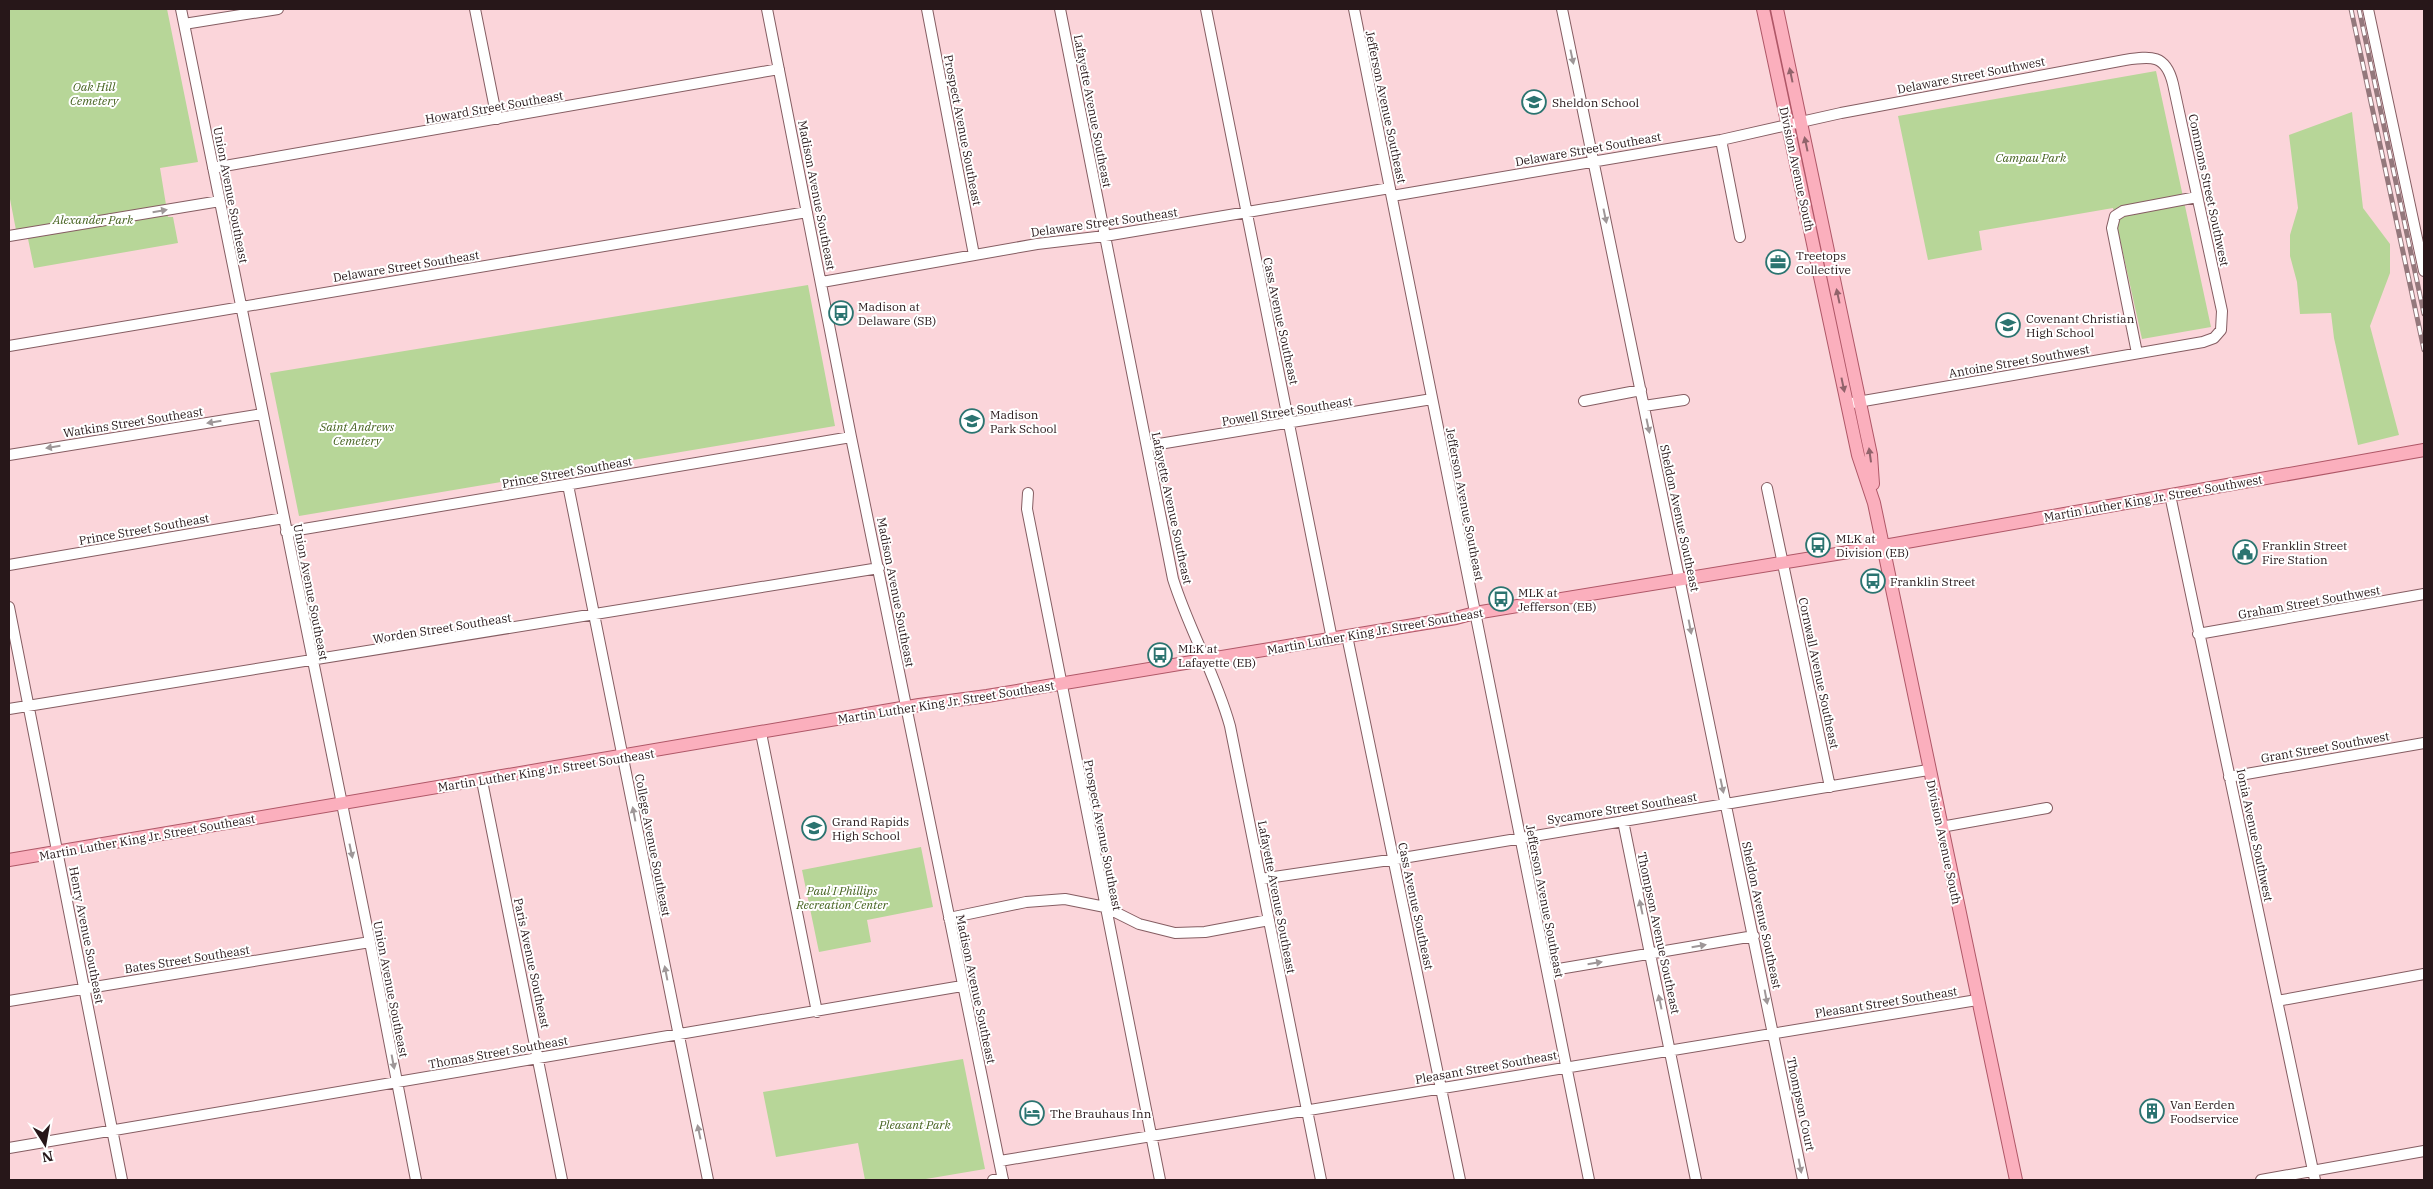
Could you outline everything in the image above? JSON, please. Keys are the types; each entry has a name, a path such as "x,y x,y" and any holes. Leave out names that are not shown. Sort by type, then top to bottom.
{"main road":[{"name":"Division Avenue South","path":"1763,9 1788,126 1854,403"},
{"name":"Division Avenue South","path":"1777,9 1801,122 1854,403 1858,455 1874,503 1928,770 2016,1180"},
{"name":"Martin Luther King Jr. Street Southwest","path":"1883,546 2424,450"},
{"name":"Martin Luther King Jr. Street Southeast","path":"9,860 761,734 906,707 1061,684 1332,639 1474,613 1883,546"}],"street":[{"name":"Union Avenue Southeast","path":"181,9 370,942 416,1180"},
{"path":"184,24 278,9"},
{"path":"475,9 497,119"},
{"name":"Madison Avenue Southeast","path":"767,9 962,986 1000,1161 1000,1180"},
{"name":"Prospect Avenue Southeast","path":"927,9 974,255"},
{"name":"Lafayette Avenue Southeast","path":"1060,9 1173,579 1203,660 1224,703 1230,726 1321,1180"},
{"name":"Cass Avenue Southeast","path":"1206,9 1332,639"},
{"name":"Jefferson Avenue Southeast","path":"1354,9 1589,1180"},
{"name":"Sheldon Avenue Southeast","path":"1562,9 1773,1033"},
{"path":"2368,9 2424,271"},
{"name":"Delaware Street Southwest","path":"1788,126 1952,91 2125,60 2146,57 2160,61"},
{"name":"Commons Street Southwest","path":"2160,61 2170,71 2222,312 2221,330"},
{"name":"Howard Street Southeast","path":"213,168 779,70"},
{"name":"Delaware Street Southeast","path":"822,282 1037,244 1105,236 1246,211 1391,192 1721,140 1788,126"},
{"path":"1721,140 1740,237"},
{"path":"2138,353 2112,228 2115,216 2123,211 2197,197"},
{"path":"9,236 220,201"},
{"name":"Delaware Street Southeast","path":"9,346 807,212"},
{"name":"Antoine Street Southwest","path":"1854,403 2203,342 2214,338 2221,330"},
{"path":"1584,401 1641,390"},
{"name":"Powell Street Southeast","path":"1147,446 1432,399"},
{"path":"1644,406 1684,400"},
{"name":"Watkins Street Southeast","path":"9,454 262,414"},
{"name":"Prince Street Southeast","path":"286,532 852,437"},
{"name":"College Avenue Southeast","path":"568,485 596,615 708,1180"},
{"name":"Cornwall Avenue Southeast","path":"1767,488 1830,788"},
{"name":"Prospect Avenue Southeast","path":"1028,493 1027,509 1160,1180"},
{"name":"Ionia Avenue Southwest","path":"2170,495 2314,1176"},
{"name":"Prince Street Southeast","path":"9,565 284,518"},
{"name":"Worden Street Southeast","path":"9,710 313,662 879,568"},
{"name":"Graham Street Southwest","path":"2198,634 2424,594"},
{"name":"Henry Avenue Southeast","path":"9,607 122,1180"},
{"name":"Cass Avenue Southeast","path":"1347,636 1460,1180"},
{"path":"761,734 817,1012"},
{"name":"Grant Street Southwest","path":"2229,776 2424,743"},
{"name":"Sycamore Street Southeast","path":"1261,879 1393,860 1928,770"},
{"name":"Paris Avenue Southeast","path":"482,780 562,1180"},
{"path":"1941,828 2046,808"},
{"name":"Thompson Avenue Southeast","path":"1623,821 1696,1180"},
{"path":"949,918 1050,899 1080,901 1105,907 1139,924 1174,933 1206,932 1269,920"},
{"path":"1547,971 1754,936"},
{"name":"Bates Street Southeast","path":"9,1001 370,942"},
{"path":"2278,1001 2424,974"},
{"name":"Thomas Street Southeast","path":"9,1148 962,986"},
{"name":"Pleasant Street Southeast","path":"1000,1161 1565,1066 1977,1000"},
{"name":"Thompson Court","path":"1773,1033 1803,1180"},
{"path":"2261,1180 2314,1176 2424,1150"}],"green space":[{"name":"Oak Hill Cemetery","path":"9,9 167,9 198,162 160,168 168,217 173,217 178,243 34,268 26,229 16,230 9,194"},
{"name":"Campau Park","path":"2156,71 2211,327 2142,339 2113,208 1979,231 1982,250 1928,260 1898,116"},
{"path":"2352,112 2363,208 2390,244 2390,273 2370,326 2399,435 2358,445 2334,338 2331,313 2300,314 2297,282 2290,256 2290,235 2298,208 2289,135"},
{"name":"Saint Andrews Cemetery","path":"808,285 835,426 299,516 270,373"},
{"name":"Paul I Phillips Recreation Center","path":"921,847 933,907 867,920 871,942 819,952 802,870"},
{"name":"Pleasant Park","path":"963,1059 985,1169 920,1180 865,1180 858,1143 776,1157 763,1092"}],"railway":[{"path":"2351,9 2424,350"},
{"path":"2359,9 2424,314"}],"place":[{"name":"Sheldon School","path":"1534,102"},
{"name":"Treetops Collective","path":"1778,262"},
{"name":"Madison at Delaware (SB)","path":"841,313"},
{"name":"Covenant Christian High School","path":"2008,325"},
{"name":"Madison Park School","path":"972,421"},
{"name":"MLK at Division (EB)","path":"1818,545"},
{"name":"Franklin Street Fire Station","path":"2245,552"},
{"name":"Franklin Street","path":"1873,581"},
{"name":"MLK at Jefferson (EB)","path":"1501,599"},
{"name":"MLK at Lafayette (EB)","path":"1160,655"},
{"name":"Grand Rapids High School","path":"814,828"},
{"name":"Van Eerden Foodservice","path":"2152,1111"},
{"name":"The Brauhaus Inn","path":"1032,1113"}],"park label":[{"name":"Alexander Park","path":"93,219"}]}
